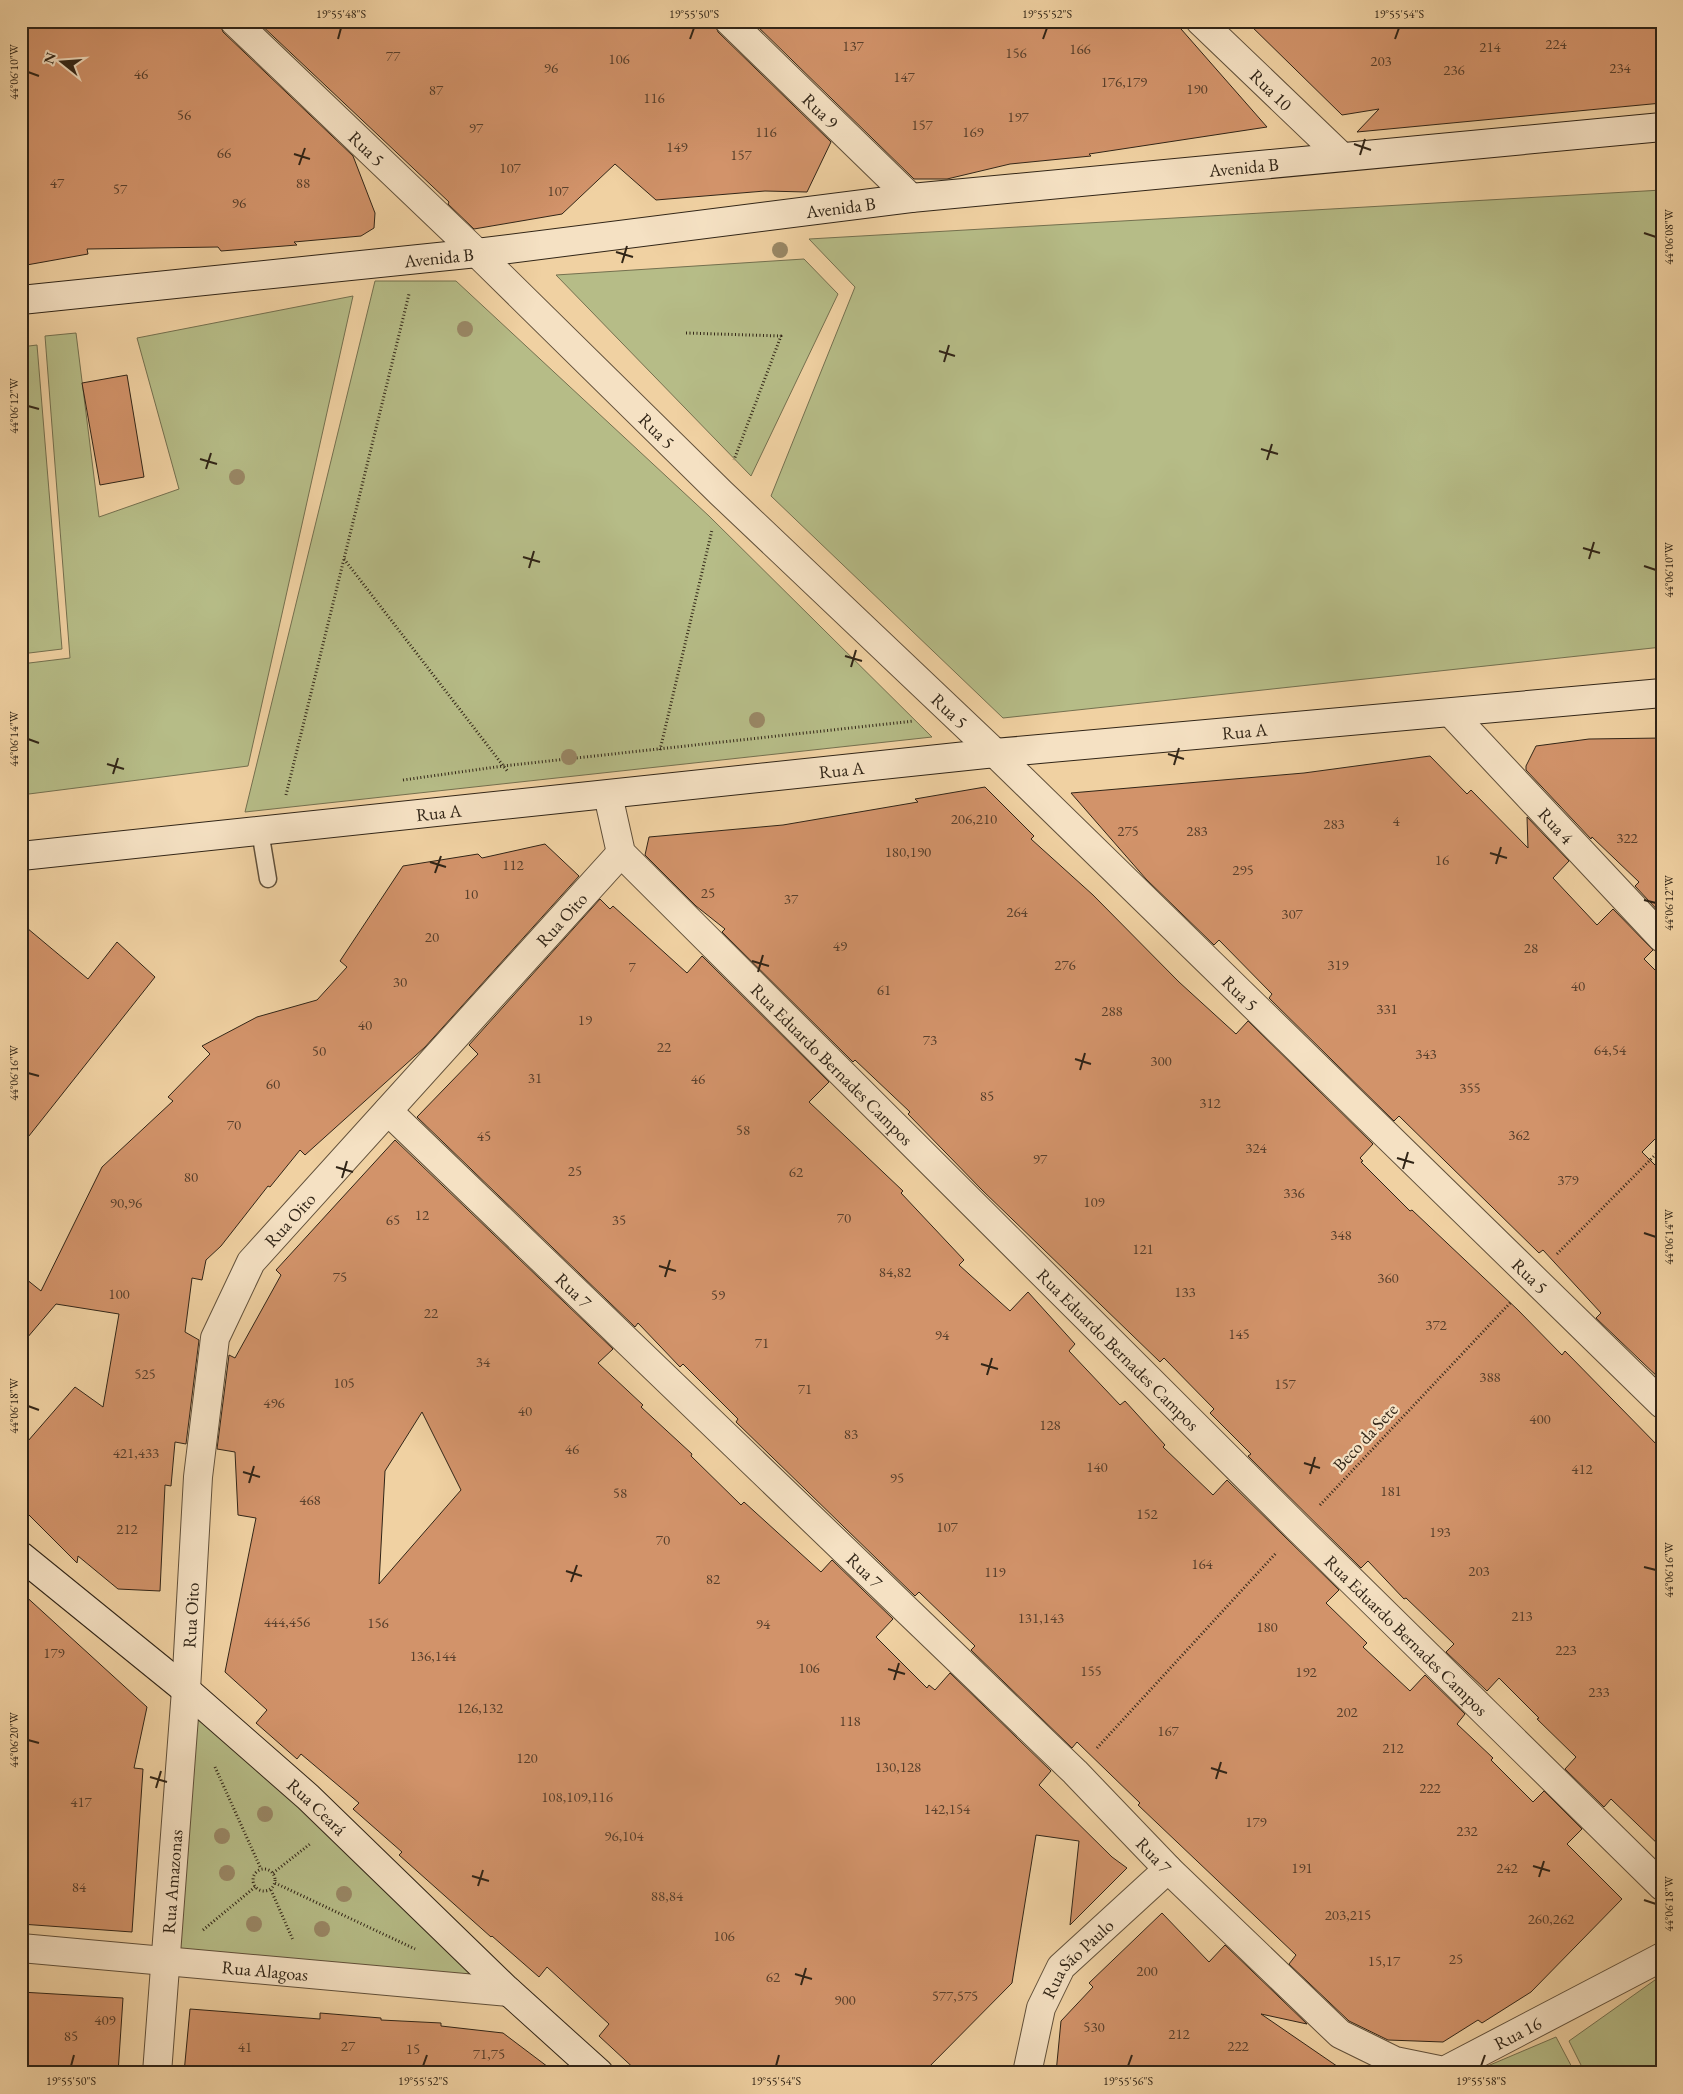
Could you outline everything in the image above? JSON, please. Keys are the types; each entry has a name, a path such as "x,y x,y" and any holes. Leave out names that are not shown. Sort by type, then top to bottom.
{"street":[{"name":"Rua 5","path":"234,21 477,253 721,493 957,716 1662,1404"},
{"name":"Rua 9","path":"728,21 911,198"},
{"name":"Rua 10","path":"1200,21 1342,157"},
{"name":"Avenida B","path":"21,300 477,253 911,198 1662,127"},
{"name":"Rua A","path":"21,856 995,753 1662,693"},
{"name":"Rua 4","path":"1451,713 1662,938"},
{"path":"608,795 621,853"},
{"name":"Rua Oito","path":"186,1690 198,1477 215,1338 251,1262 621,853"},
{"name":"Rua Eduardo Bernades Campos","path":"621,853 1298,1528 1662,1886"},
{"name":"Rua 7","path":"388,1111 1075,1772 1168,1869 1340,2034"},
{"name":"Rua Ceará","path":"22,1558 186,1690 308,1797 509,1992 599,2073"},
{"name":"Rua Amazonas","path":"157,2073 186,1690"},
{"name":"Rua São Paulo","path":"1028,2073 1041,2008 1061,1967 1168,1869"},
{"name":"Rua Alagoas","path":"21,1948 509,1992"},
{"name":"Rua 16","path":"1340,2034 1395,2061 1444,2071 1662,1957"}],"lane":[{"path":"268,879 269,830"}],"path":[{"path":"269,830 286,796 417,259"},
{"path":"344,558 530,802"},
{"path":"395,781 503,766 957,716"},
{"path":"286,796 296,794"},
{"name":"Beco da Sete","path":"1075,1772 1298,1528 1533,1278 1662,1148"},
{"path":"211,1758 261,1869 273,1873"},
{"path":"273,1873 313,1841"},
{"path":"261,1869 253,1877 255,1887 261,1892 271,1890 275,1883 273,1873"},
{"path":"275,1883 418,1951"},
{"path":"199,1933 255,1887"},
{"path":"271,1890 294,1942"}],"green space":[{"path":"1662,190 1662,647 1003,718 771,496 855,287 809,239"},
{"path":"804,259 838,294 751,476 556,275"},
{"path":"375,281 456,281 709,516 932,737 245,812"},
{"path":"353,296 248,766 21,795 21,664 70,658 45,336 76,333 99,517 179,489 137,338"},
{"path":"37,345 62,649 21,654 21,347"},
{"path":"186,1690 509,1992 164,1962"},
{"path":"1662,1975 1662,2073 1585,2073 1569,2041"},
{"path":"1556,2037 1575,2073 1471,2073"}],"building":[{"path":"21,21 219,21 223,32 353,156 375,213 374,228 361,236 294,242 297,245 221,251 218,247 87,249 88,254 21,266"},
{"path":"257,21 714,21 718,32 831,142 807,192 765,191 656,200 615,164 562,214 474,229 448,204 449,202"},
{"path":"752,21 1174,21 1267,127 1089,154 1091,156 1010,164 947,179 914,179"},
{"path":"1246,21 1653,21 1662,30 1662,103 1357,132 1379,109 1342,115"},
{"path":"127,375 144,477 100,485 82,383"},
{"path":"1662,738 1662,915 1635,886 1639,882 1592,837 1591,839 1526,770 1526,766 1536,746 1589,739"},
{"path":"1430,756 1467,794 1471,790 1528,848 1527,817 1569,861 1553,878 1597,925 1613,909 1653,950 1644,959 1662,977 1662,1132 1642,1152 1662,1172 1662,1381 1596,1318 1601,1313 1543,1250 1539,1253 1399,1116 1394,1121 1269,998 1272,994 1219,940 1214,945 1146,879 1071,793 1304,773"},
{"path":"985,787 1034,836 1031,839 1093,895 1179,982 1236,1034 1248,1021 1373,1144 1360,1158 1363,1161 1361,1162 1410,1211 1412,1210 1518,1310 1562,1355 1565,1351 1662,1450 1662,1848 1611,1799 1604,1807 1565,1769 1576,1757 1499,1678 1487,1691 1446,1652 1454,1644 1406,1598 1404,1599 1368,1561 1361,1568 1248,1456 1251,1454 1210,1413 1214,1409 1164,1358 1160,1362 982,1190 908,1114 910,1112 855,1060 853,1062 722,932 725,929 696,906 645,855 649,837 783,825 918,802 915,799"},
{"path":"545,844 579,876 425,1047 305,1155 300,1150 270,1187 268,1186 221,1246 206,1260 202,1280 192,1278 185,1332 199,1340 186,1444 175,1442 171,1486 165,1485 160,1591 118,1589 78,1556 77,1563 21,1507 21,1449 75,1387 103,1407 119,1314 56,1304 21,1345 21,1275 41,1291 102,1167 173,1101 168,1097 210,1054 202,1046 257,1017 317,1000 347,967 340,961 403,866 478,854 482,858"},
{"path":"600,899 610,909 613,906 687,973 702,956 829,1082 809,1102 903,1191 901,1193 964,1260 959,1265 1010,1311 1028,1292 1075,1344 1069,1351 1120,1405 1125,1401 1165,1445 1163,1447 1213,1495 1227,1480 1339,1590 1326,1603 1367,1643 1363,1647 1410,1691 1425,1675 1465,1714 1457,1724 1493,1758 1491,1760 1533,1802 1544,1791 1582,1829 1567,1844 1622,1899 1531,1992 1482,2023 1478,2020 1443,2042 1388,2040 1349,2021 1289,1964 1296,1955 1138,1805 1140,1803 1077,1742 1072,1748 971,1650 975,1646 919,1592 915,1596 736,1422 738,1419 683,1364 680,1367 638,1323 635,1327 417,1117 478,1054 469,1045"},
{"path":"21,923 88,979 117,942 155,977 21,1146"},
{"path":"395,1140 613,1349 598,1363 643,1405 641,1407 692,1454 691,1456 741,1505 744,1502 821,1572 832,1560 893,1619 876,1637 927,1688 929,1685 935,1690 950,1673 1051,1771 1039,1785 1112,1857 1127,1868 1070,1925 1079,1841 1036,1835 1012,1983 923,2073 639,2073 599,2036 609,2024 547,1967 539,1977 491,1937 399,1855 402,1852 353,1809 359,1803 301,1754 297,1759 256,1723 267,1710 225,1672 256,1518 238,1515 235,1452 217,1449 229,1355 235,1358 281,1275 276,1270","holes":["422,1412 461,1490 379,1584 385,1471"]},
{"path":"21,1592 147,1707 134,1768 143,1769 132,1932 21,1924"},
{"path":"1162,1913 1209,1962 1225,1945 1307,2024 1261,2014 1347,2073 1056,2073 1061,2021 1093,1987 1089,1983"},
{"path":"21,1992 123,1998 118,2073 21,2073"},
{"path":"190,2009 320,2019 320,2013 381,2018 381,2020 441,2023 441,2026 503,2033 556,2073 184,2073"}]}
